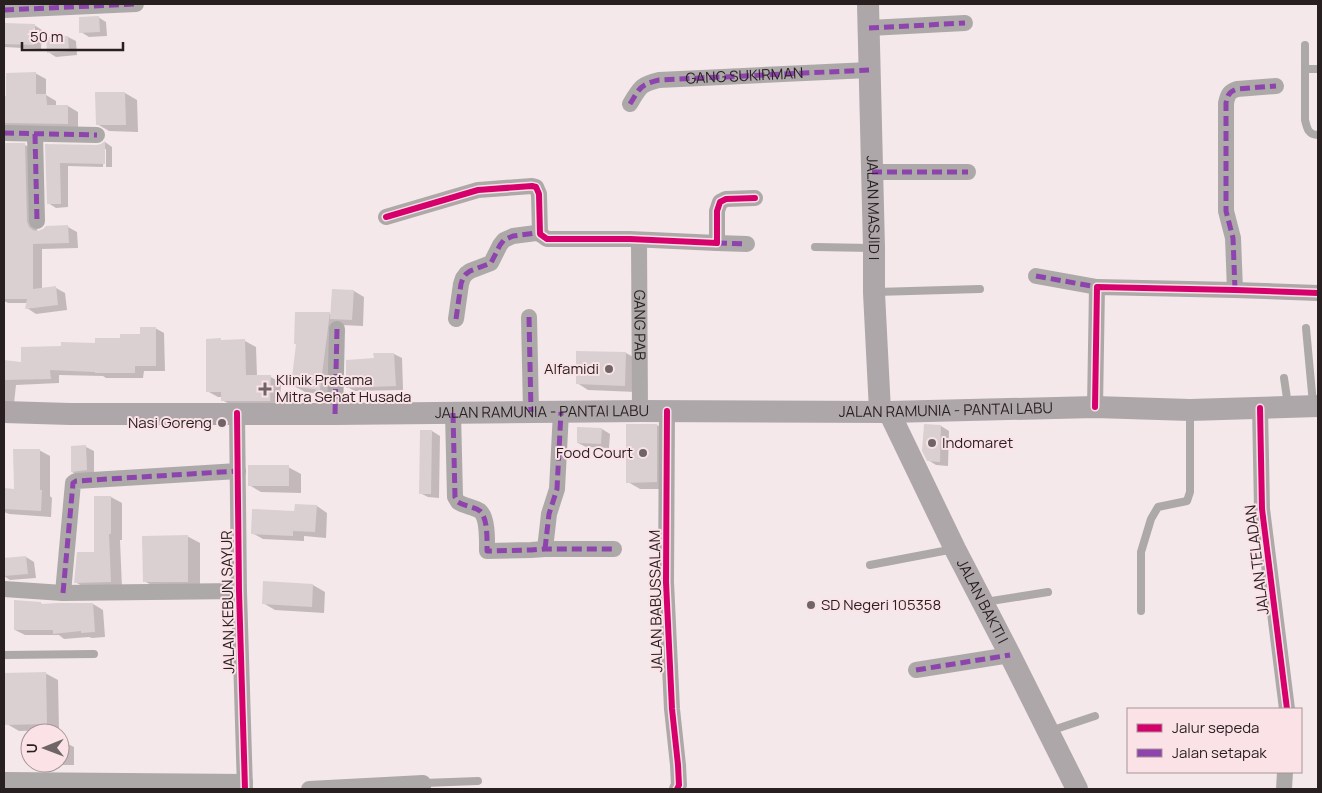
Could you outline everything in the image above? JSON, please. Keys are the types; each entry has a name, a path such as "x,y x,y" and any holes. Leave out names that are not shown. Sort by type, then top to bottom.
{"main road":[{"name":"JALAN MASJID I","path":"868,4 874,292 884,412"},
{"name":"JALAN RAMUNIA - PANTAI LABU","path":"4,412 70,414 335,414 640,411 884,412 1095,408 1190,410 1316,406"},
{"name":"JALAN BAKTI I","path":"884,412 1078,789"}],"street":[{"path":"4,10 136,4"},
{"path":"869,28 965,22"},
{"name":"GANG SUKIRMAN","path":"630,104 642,86 658,80 869,70"},
{"path":"1235,290 1234,238 1226,211 1226,103 1228,95 1237,88 1276,86"},
{"path":"4,133 97,135"},
{"path":"35,134 37,221"},
{"path":"872,172 968,172"},
{"path":"386,217 478,190 532,186 536,187 539,194 540,234"},
{"path":"717,243 717,211 720,202 726,199 755,198"},
{"path":"456,319 461,284 466,274 491,264 500,245 508,238 540,234 547,239 747,244"},
{"name":"GANG PAB","path":"639,240 640,411"},
{"path":"1036,276 1097,288 1318,293"},
{"path":"1095,408 1097,288"},
{"path":"529,317 531,412"},
{"path":"335,414 337,329"},
{"name":"JALAN TELADAN","path":"1260,408 1262,509 1287,708"},
{"name":"JALAN BABUSSALAM","path":"667,411 666,582 672,710 678,765 679,785 677,789"},
{"path":"545,549 549,514 556,489 561,412"},
{"path":"453,413 455,497 458,502 479,510 483,515 487,551 545,549 614,550"},
{"name":"JALAN KEBUN SAYUR","path":"237,414 239,591 245,785"},
{"path":"64,592 73,483 76,481 238,471"},
{"path":"4,590 64,592 239,591"},
{"path":"916,670 1010,655"},
{"path":"1284,789 1285,773"},
{"path":"4,780 245,785"},
{"path":"309,789 423,786"}],"lane":[{"path":"1305,45 1305,120 1307,130 1311,134 1318,135"},
{"path":"1304,69 1318,69"},
{"path":"815,247 874,248"},
{"path":"874,292 980,289"},
{"path":"1306,328 1316,406"},
{"path":"1284,378 1288,407"},
{"path":"1141,611 1141,552 1150,519 1158,507 1187,501 1190,492 1190,410"},
{"path":"870,565 956,549"},
{"path":"983,602 1048,592"},
{"path":"4,655 94,654"},
{"path":"1048,731 1095,716"},
{"path":"423,786 478,781"}],"building":[{"path":"99,16 100,32 79,33 79,17"},
{"path":"4,23 35,24 34,45 4,44"},
{"path":"68,36 69,51 47,53 46,37"},
{"path":"36,72 36,94 46,94 47,105 68,105 68,124 4,123 6,73"},
{"path":"95,92 125,92 126,125 96,125"},
{"path":"105,141 105,164 60,163 61,204 47,204 45,144 97,145"},
{"path":"4,143 25,143 27,221 29,227 38,231 46,226 68,225 69,243 33,244 33,289 56,286 58,305 25,309 27,299 4,299"},
{"path":"332,289 354,290 352,320 330,319"},
{"path":"295,312 330,312 320,390 291,386 296,344 294,344"},
{"path":"140,327 156,327 156,366 135,366 135,373 50,370 51,379 4,380 4,360 21,362 21,347 61,346 61,342 95,343 95,338 120,338 120,334 140,334"},
{"path":"221,338 221,340 245,339 246,375 271,375 270,401 221,401 221,392 206,392 206,339"},
{"name":"Alfamidi","path":"576,351 626,352 625,386 576,384"},
{"path":"373,353 394,353 396,386 346,388 346,360 374,358"},
{"name":"Food Court","path":"626,424 657,424 657,482 626,483"},
{"name":"Indomaret","path":"924,424 941,425 940,462 927,461 922,451"},
{"path":"577,427 602,428 601,444 577,443"},
{"path":"420,430 432,430 431,494 419,494"},
{"path":"86,445 87,470 71,472 71,446"},
{"path":"13,449 40,449 41,511 4,509 4,488 14,489"},
{"path":"248,465 289,465 289,486 248,486"},
{"path":"94,496 111,496 111,534 109,534 111,582 74,583 77,552 94,552"},
{"path":"295,504 317,505 315,532 293,531 293,536 251,534 252,509 294,511"},
{"path":"188,535 188,582 143,582 142,536"},
{"path":"26,556 28,574 4,576 4,558"},
{"path":"263,581 313,584 312,607 262,604"},
{"path":"14,600 41,602 41,604 93,603 95,632 81,633 81,631 53,634 53,630 14,630"},
{"path":"46,672 47,723 5,725 4,673"}],"marked path":[{"path":"4,10 136,4"},
{"path":"869,28 965,23"},
{"path":"630,104 641,88 659,80 869,70"},
{"path":"1235,290 1233,238 1226,211 1227,97 1232,91 1237,89 1276,86"},
{"path":"4,133 97,135"},
{"path":"35,134 37,221"},
{"path":"872,172 968,172"},
{"path":"456,319 461,284 466,274 491,263 504,240 513,236 540,234"},
{"path":"717,243 747,244"},
{"path":"1036,276 1097,287"},
{"path":"529,317 531,412"},
{"path":"335,414 337,329"},
{"path":"545,549 549,514 557,489 561,412"},
{"path":"453,413 455,497 458,502 483,514 487,551 614,549"},
{"path":"63,593 73,483 76,481 238,471"},
{"path":"916,670 1010,655"}],"cycle path":[{"path":"386,217 478,190 532,186 536,187 539,194 540,234 547,239 630,239 717,243 717,211 720,202 726,199 755,198"},
{"path":"1095,407 1097,287 1318,293"},
{"path":"1260,408 1262,509 1287,708"},
{"path":"667,411 666,582 672,709 678,765 679,785 677,789"},
{"path":"237,413 239,591 245,789"}],"place":[{"name":"Alfamidi","path":"609,369"},
{"name":"Klinik Pratama Mitra Sehat Husada","path":"265,389"},
{"name":"Nasi Goreng","path":"222,423"},
{"name":"Indomaret","path":"932,443"},
{"name":"Food Court","path":"643,453"},
{"name":"SD Negeri 105358","path":"811,605"}]}
